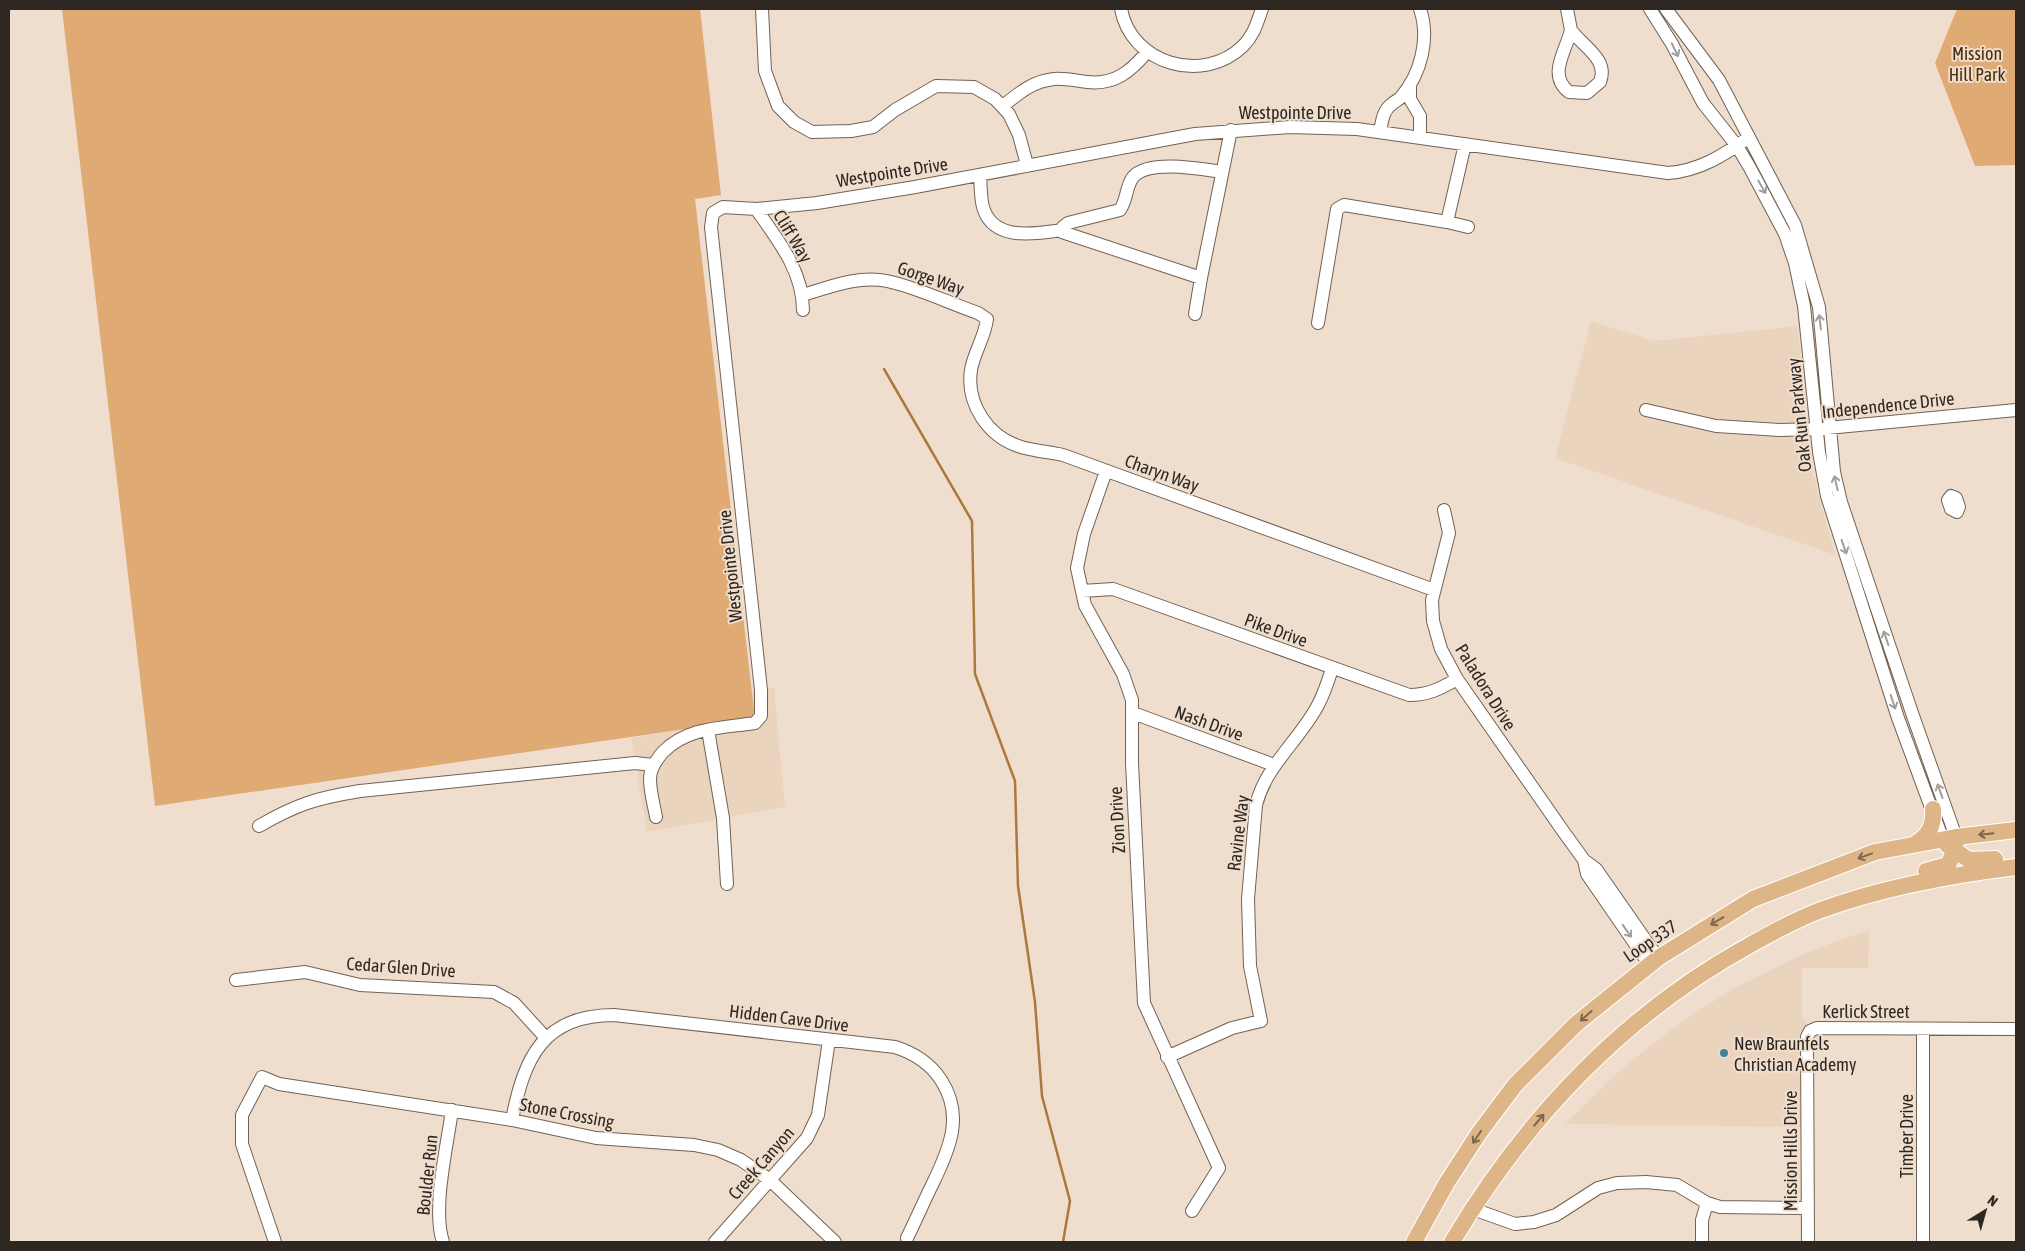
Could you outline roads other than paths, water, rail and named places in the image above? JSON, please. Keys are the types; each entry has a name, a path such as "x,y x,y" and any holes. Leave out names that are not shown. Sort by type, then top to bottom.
{"main road":[{"path":"1913,845 1931,831 1934,820 1933,809"},
{"name":"Loop 337","path":"1414,1242 1450,1177 1479,1133 1515,1086 1576,1024 1653,961 1754,899 1876,852 1913,845 1951,843 2016,830"},
{"path":"1951,843 1969,860 2016,857"},
{"path":"1625,1031 1634,1018 1656,995 1695,968 1751,935 1823,901 1880,882 1942,868 1948,864 1951,843"},
{"path":"1452,1242 1514,1151 1567,1086 1625,1031 1707,969 1782,928 1821,910 1899,887 1941,878 2016,867"}],"street":[{"path":"762,9 764,71 778,106 794,122 812,132 851,131 873,127 902,106 936,86 974,87 1003,106 1015,125 1027,165"},
{"path":"1121,9 1128,28 1147,52 1164,61 1185,67 1217,62 1235,53 1258,24 1262,9"},
{"path":"1380,132 1385,112 1410,84 1422,56 1424,22 1420,9"},
{"path":"1567,9 1571,30 1583,45 1596,55 1602,65 1600,82 1586,93 1569,92 1558,78 1558,66 1571,30"},
{"name":"Oak Run Parkway","path":"1650,9 1672,44 1699,96 1737,146 1775,212 1795,263 1807,323 1819,452 1828,496 1898,718 1933,809 1951,843"},
{"name":"Oak Run Parkway","path":"1666,9 1719,80 1748,138 1786,206 1801,244 1819,306 1834,472 1841,502 1912,713 1951,843"},
{"path":"1003,106 1024,90 1042,82 1064,79 1097,83 1116,79 1132,69 1147,52"},
{"path":"1410,84 1412,104 1420,116 1420,137"},
{"path":"1396,101 1412,104"},
{"name":"Westpointe Drive","path":"653,765 667,748 681,737 708,730 755,723 761,716 760,680 710,222 714,213 719,208 756,209 817,203 980,175 1194,134 1231,130 1290,127 1380,132 1668,173 1702,166 1748,138"},
{"path":"1195,314 1231,130"},
{"path":"1446,222 1465,144"},
{"path":"980,175 983,208 990,223 995,227 1013,233 1062,230 1068,223 1120,210 1130,181 1139,173 1177,166 1222,172"},
{"path":"1318,323 1337,209 1344,205 1468,227"},
{"name":"Cliff Way","path":"756,209 787,253 803,295 804,310"},
{"path":"1062,230 1064,234 1201,278"},
{"name":"Gorge Way","path":"803,295 861,280 886,280 978,313 986,319"},
{"name":"Charyn Way","path":"986,319 986,329 974,357 971,377 973,400 982,420 995,433 1011,443 1063,455 1434,590"},
{"name":"Independence Drive","path":"1646,410 1716,426 1762,430 1817,430 2016,410"},
{"name":"Zion Drive","path":"1106,471 1086,527 1078,560 1086,606 1099,634 1123,674 1132,700 1132,773 1144,1003 1219,1168 1192,1211"},
{"name":"Paladora Drive","path":"1444,510 1448,533 1434,590 1432,611 1437,636 1456,679 1584,860 1596,869 1653,961"},
{"name":"Pike Drive","path":"1082,591 1113,589 1409,695 1423,695 1436,691 1456,679"},
{"name":"Ravine Way","path":"1167,1057 1232,1028 1261,1020 1250,966 1248,899 1254,814 1259,794 1274,765 1318,706 1332,669"},
{"name":"Nash Drive","path":"1132,713 1274,765"},
{"path":"708,730 723,818 727,884"},
{"path":"259,826 293,807 323,797 351,792 635,763 653,765 650,780 656,817"},
{"name":"Cedar Glen Drive","path":"236,980 305,972 360,985 494,992 514,1003 546,1038"},
{"name":"Hidden Cave Drive","path":"512,1120 524,1070 546,1038 584,1017 614,1015 895,1047 908,1051 924,1061 947,1090 954,1118 950,1148 907,1238"},
{"name":"Kerlick Street","path":"1810,1031 1817,1028 2016,1029"},
{"name":"Timber Drive","path":"1923,1029 1923,1242"},
{"name":"Mission Hills Drive","path":"1808,1242 1807,1037 1810,1031"},
{"name":"Creek Canyon","path":"715,1242 807,1138 814,1126 822,1096 829,1040"},
{"name":"Stone Crossing","path":"276,1242 242,1144 242,1115 262,1076 279,1084 512,1120 596,1138 694,1144 728,1154 770,1180 835,1242"},
{"name":"Boulder Run","path":"443,1242 440,1233 439,1210 452,1110"},
{"path":"1473,1210 1507,1222 1525,1223 1556,1215 1587,1194 1606,1185 1679,1180 1707,1203 1731,1208 1808,1208"},
{"path":"1702,1242 1702,1220 1707,1203"}],"waterway":[{"path":"884,369 972,521 975,674 1015,781 1018,886 1035,1002 1042,1096 1070,1201 1063,1242"}],"place":[{"name":"New Braunfels Christian Academy","path":"1724,1053"}],"park label":[{"name":"Mission Hill Park","path":"1977,63"}]}
